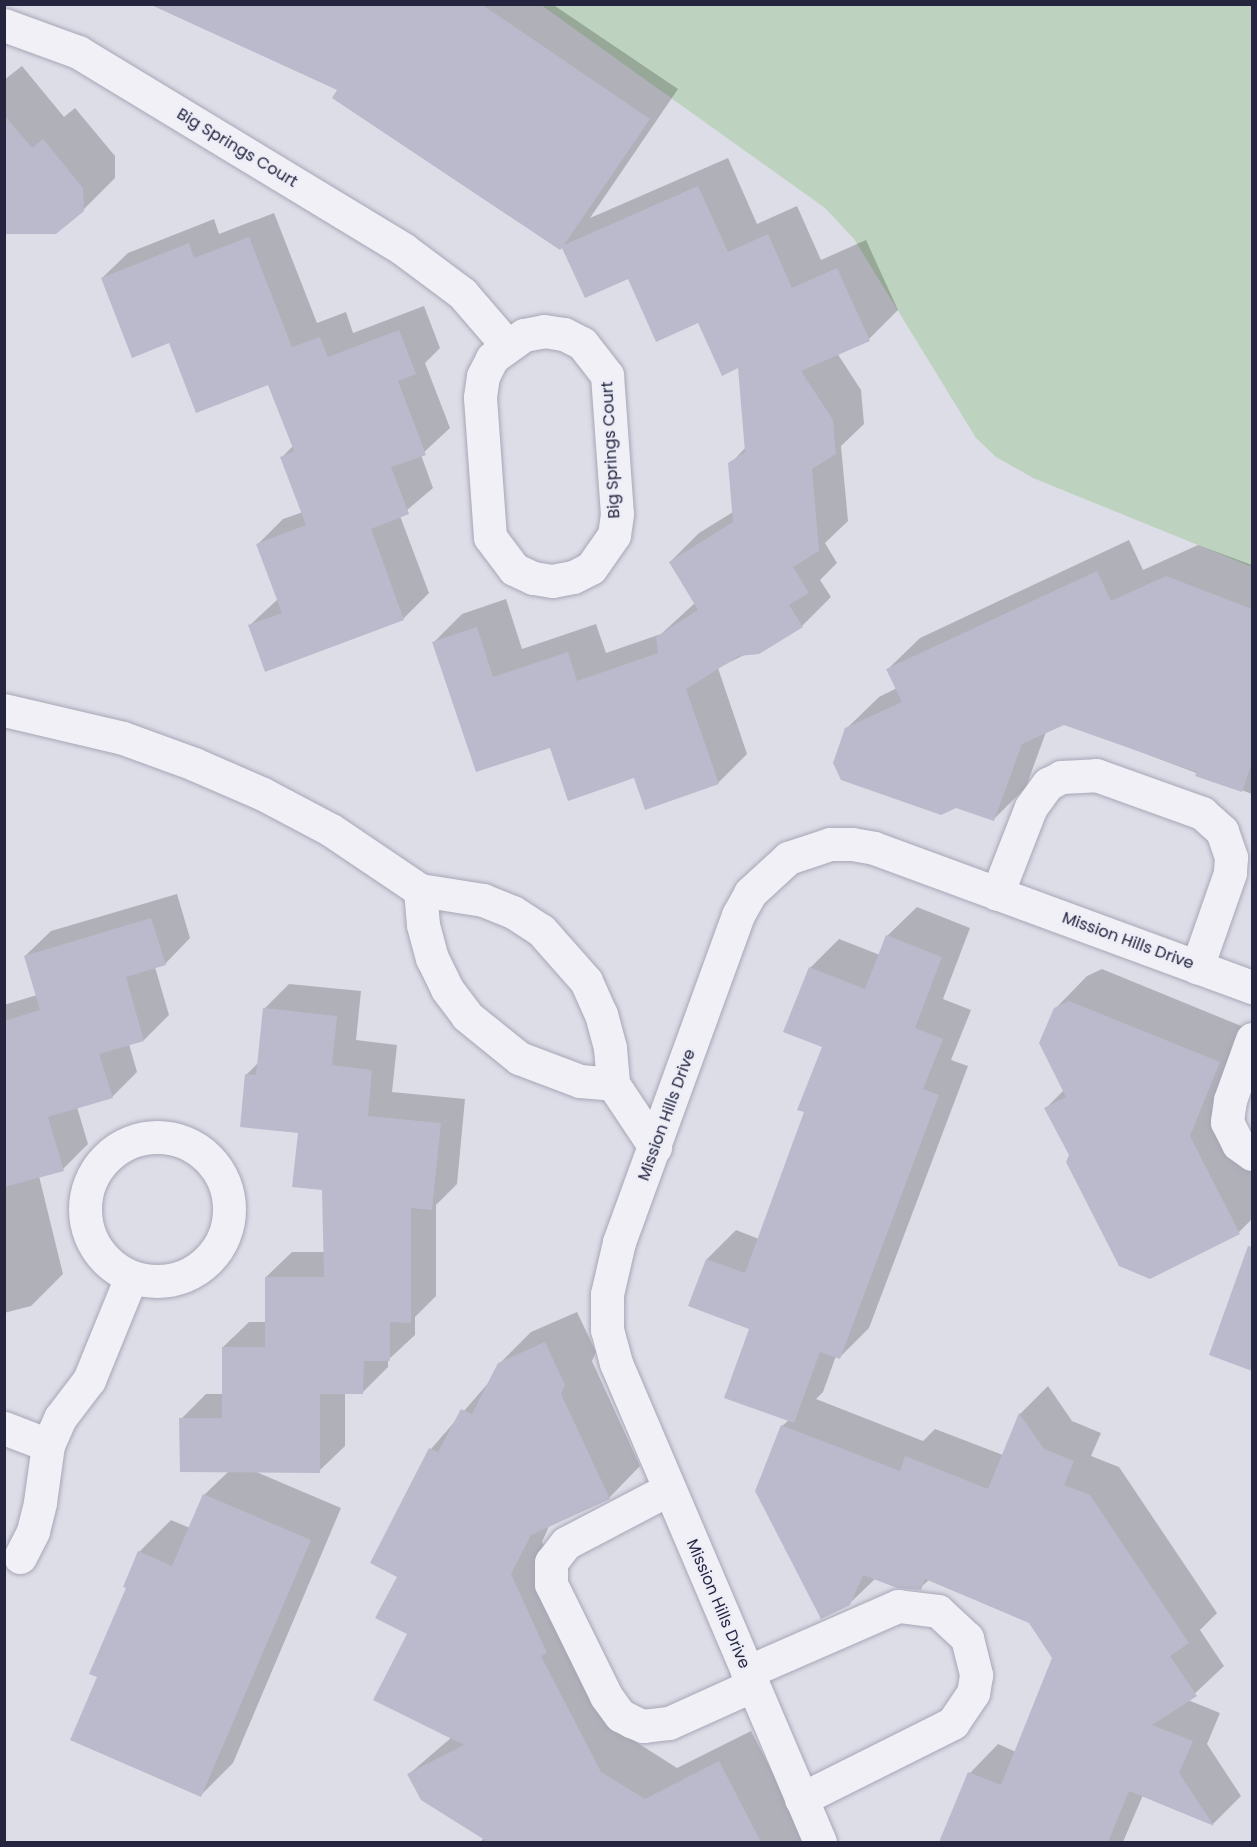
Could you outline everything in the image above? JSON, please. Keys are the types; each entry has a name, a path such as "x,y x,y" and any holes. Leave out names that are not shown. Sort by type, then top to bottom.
{"street":[{"name":"Big Springs Court","path":"4,26 78,52 403,249 462,293 506,344"},
{"name":"Big Springs Court","path":"564,334 582,343 607,375 617,514 614,535 591,568 573,577 552,581 533,578 514,568 490,537 480,397 483,376 492,358 506,344 524,335 564,334"},
{"path":"4,710 123,738 194,764 331,830 420,890 452,893 513,912 564,952 586,981 601,1014 610,1048 613,1084 656,1147"},
{"path":"997,894 1031,807 1048,784 1061,777 1096,775 1202,813 1222,831 1231,858 1230,873 1197,967"},
{"name":"Mission Hills Drive","path":"820,1842 616,1363 607,1329 611,1268 738,915 750,892 768,873 809,850 852,844 874,848 1252,987"},
{"path":"420,890 423,925 432,958 447,989 467,1016 519,1058 559,1075 613,1084"},
{"path":"1252,1039 1230,1100 1227,1122 1238,1144 1252,1154"},
{"path":"143,1138 183,1142 216,1167 225,1185 228,1226 220,1245 191,1274 150,1281 131,1277 113,1266 89,1233 86,1193 107,1157 123,1146 143,1138"},
{"path":"20,1557 33,1531 40,1502 48,1445 60,1418 89,1380 131,1277"},
{"path":"4,1428 48,1445"},
{"path":"669,1489 566,1543 551,1562 551,1584 606,1696 620,1715 631,1721 650,1726 669,1723 750,1679 898,1606 918,1605 938,1611 967,1638 976,1675 972,1693 952,1723 801,1798"}],"green space":[{"path":"541,5 1252,5 1252,567 1033,478 996,457 976,438 854,239 825,208"}],"building":[{"path":"149,4 481,4 650,119 564,245 698,186 728,252 768,234 792,288 837,268 870,341 801,371 833,420 836,454 812,469 819,551 793,567 809,593 789,605 803,627 759,654 739,656 686,689 719,784 645,810 634,778 568,801 550,748 476,772 432,642 477,627 493,677 568,652 577,681 658,653 656,637 698,610 669,562 733,522 728,463 745,452 738,368 722,376 698,323 656,342 628,279 585,298 562,248 560,250 332,98 337,90"},
{"path":"4,115 32,148 43,139 83,188 84,211 56,234 4,234"},
{"path":"249,237 292,347 320,337 328,357 399,330 416,374 398,381 426,455 391,467 409,514 371,529 404,620 265,672 248,625 282,613 256,544 306,525 280,457 294,451 268,385 196,413 169,343 132,358 101,278 189,243 194,258"},
{"path":"1097,571 1111,601 1166,576 1252,609 1252,762 1242,792 1195,776 1197,772 1064,725 1022,744 994,821 956,808 941,815 841,780 833,763 845,728 902,702 886,669"},
{"path":"151,918 166,965 126,977 144,1041 99,1054 113,1098 48,1117 64,1171 4,1187 4,1021 40,1010 24,956"},
{"path":"886,935 942,957 915,1028 943,1039 923,1089 939,1095 840,1359 820,1352 794,1423 724,1398 749,1329 688,1306 706,1259 745,1273 804,1112 797,1110 822,1047 783,1032 809,967 865,989"},
{"path":"1069,1001 1220,1062 1190,1136 1240,1234 1150,1279 1119,1266 1066,1162 1069,1155 1044,1108 1066,1097 1039,1043 1054,1008"},
{"path":"263,1008 337,1016 332,1065 372,1070 368,1116 441,1123 432,1210 411,1208 411,1323 390,1322 390,1361 364,1361 363,1394 320,1394 320,1473 180,1472 179,1418 222,1418 222,1347 265,1347 265,1277 324,1277 322,1190 292,1187 298,1133 240,1127 245,1074 256,1075"},
{"path":"1248,1246 1252,1247 1252,1371 1209,1355"},
{"path":"545,1342 565,1385 561,1394 610,1499 531,1535 511,1574 547,1653 541,1656 601,1772 645,1799 719,1761 761,1842 488,1842 421,1800 407,1774 464,1745 373,1700 407,1634 375,1618 397,1577 370,1563 429,1448 438,1452 461,1409 472,1414 498,1363"},
{"path":"1019,1413 1044,1449 1074,1461 1064,1485 1090,1495 1189,1643 1170,1656 1197,1696 1152,1725 1193,1741 1179,1773 1214,1826 1129,1791 1108,1842 939,1842 968,1772 1001,1785 1052,1658 1029,1623 925,1579 921,1590 897,1588 863,1575 850,1605 821,1619 755,1491 781,1425 900,1471 905,1456 988,1489"},
{"path":"203,1494 311,1540 201,1797 70,1740 97,1677 89,1674 126,1588 123,1587 138,1551 172,1566"}]}
